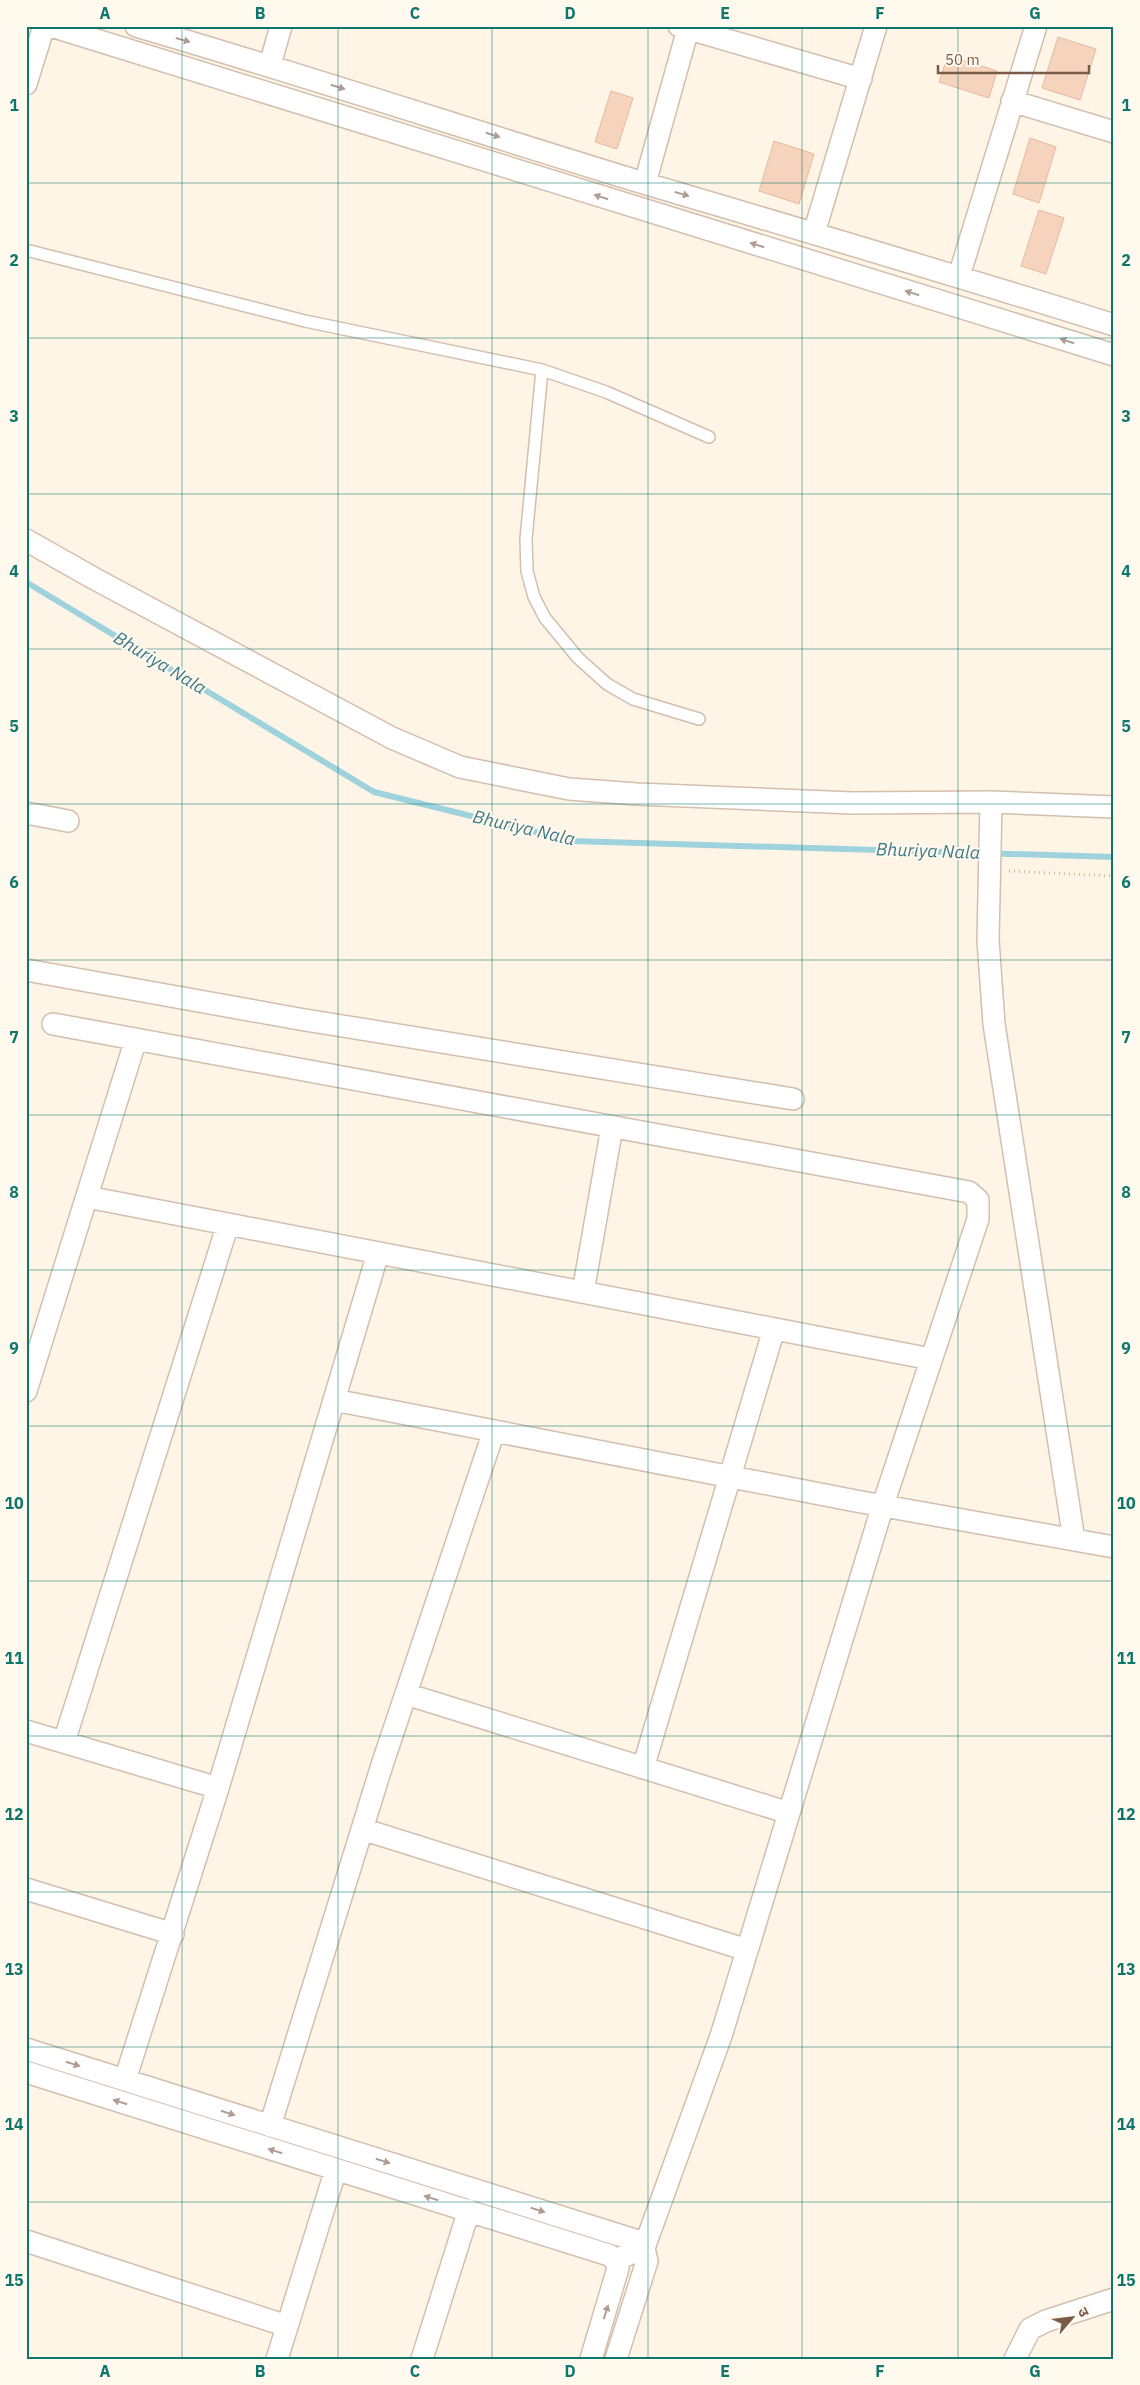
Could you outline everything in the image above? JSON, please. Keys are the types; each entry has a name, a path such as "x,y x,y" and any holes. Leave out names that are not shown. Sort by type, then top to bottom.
{"street":[{"path":"26,84 44,26"},
{"path":"52,26 1114,355"},
{"path":"136,26 270,65 645,183 959,276 1114,325"},
{"path":"270,65 281,26"},
{"path":"814,233 876,26"},
{"path":"959,276 1036,26"},
{"path":"645,183 684,28 861,79"},
{"path":"1012,100 1114,132"},
{"path":"26,540 392,738 460,767 520,781 569,789 636,794 991,811 1114,807"},
{"path":"991,811 988,940 994,1024 1074,1540"},
{"path":"26,813 68,820"},
{"path":"26,970 309,1020 793,1099"},
{"path":"53,1024 969,1192 978,1200 980,1209 978,1219 883,1505 721,2036 644,2248 615,2260"},
{"path":"26,1391 136,1039"},
{"path":"583,1292 612,1126"},
{"path":"87,1197 932,1359"},
{"path":"64,1742 228,1224"},
{"path":"126,2080 218,1788 378,1253"},
{"path":"643,1768 774,1329"},
{"path":"334,1400 883,1505 1114,1547"},
{"path":"270,2126 362,1829 494,1431"},
{"path":"406,1694 789,1814"},
{"path":"26,1731 218,1788"},
{"path":"362,1829 747,1950"},
{"path":"26,1889 173,1934"},
{"path":"26,2049 638,2241 644,2248 647,2261 616,2359"},
{"path":"26,2072 598,2249 615,2260 618,2268 591,2359"},
{"path":"277,2359 336,2169"},
{"path":"422,2359 470,2210"},
{"path":"26,2241 287,2326"},
{"path":"1014,2359 1030,2329 1046,2321 1114,2299"}],"lane":[{"path":"26,250 305,321 542,370 606,392 709,437"},
{"path":"542,370 526,539 527,571 534,597 545,618 578,658 607,684 633,699 700,719"}],"path":[{"path":"989,865 1114,876"}],"building":[{"path":"1058,37 1096,49 1080,100 1042,88"},
{"path":"948,55 997,71 989,98 939,82"},
{"path":"611,91 633,98 617,149 595,142"},
{"path":"1030,138 1056,147 1039,203 1013,194"},
{"path":"774,141 814,154 799,204 759,191"},
{"path":"1039,210 1064,218 1046,274 1021,266"}],"waterway":[{"name":"Bhuriya Nala","path":"26,582 374,792 572,841 1114,857"}]}
